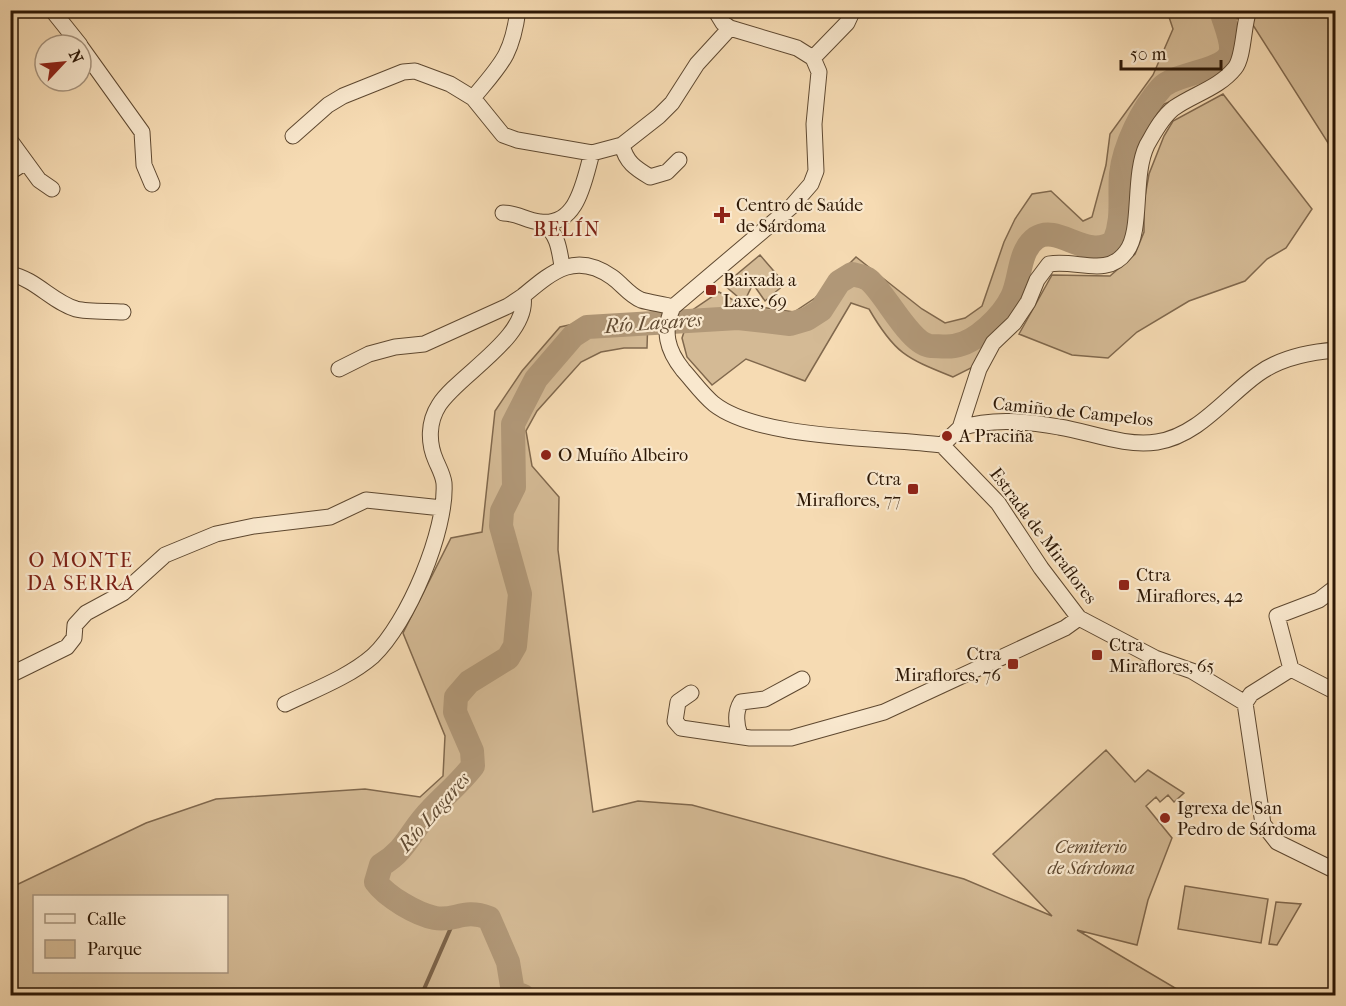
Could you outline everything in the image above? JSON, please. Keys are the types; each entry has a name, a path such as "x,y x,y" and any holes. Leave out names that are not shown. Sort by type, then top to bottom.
{"street":[{"path":"52,10 70,33"},
{"path":"473,98 504,59 514,42 518,10"},
{"path":"715,10 723,23 730,28 797,48 813,58 819,72 814,124 818,162 811,184 782,215 671,310 668,340 672,356 709,399 723,409 769,425 838,437 942,445 960,428 979,369 993,343 1014,323 1028,302 1037,280 1049,264 1065,261 1100,268 1115,262 1127,252 1134,232 1139,167 1146,147 1158,126 1173,109 1205,93 1236,67 1249,10"},
{"path":"813,58 847,23 853,10"},
{"path":"293,136 328,105 404,72 423,73 450,84 473,98 503,135 517,140 592,153 622,145 672,103 697,64 730,28"},
{"path":"93,64 142,132 144,165 152,184"},
{"path":"12,143 39,180 52,189"},
{"path":"622,145 625,156 633,168 650,177 667,172 679,160"},
{"path":"544,223 566,216 574,207 592,153"},
{"path":"10,172 26,162"},
{"path":"503,213 516,213 544,223 554,232 558,240 562,266"},
{"path":"339,369 369,354 394,347 424,344 508,306 562,266 584,265 598,268 640,300 671,310"},
{"path":"10,274 28,280 78,309 123,312"},
{"path":"285,704 329,683 372,656 399,624 438,536 443,478 434,458 430,434 431,421 440,404 507,337 524,304 523,296"},
{"name":"Camiño de Campelos","path":"960,428 982,421 1010,421 1059,427 1134,443 1158,442 1179,435 1208,416 1260,373 1288,359 1335,350"},
{"name":"Estrada de Miraflores","path":"942,445 999,503 1041,568 1079,618 1155,658 1192,671 1245,703"},
{"path":"10,675 67,646 74,638 75,626 86,614 123,592 165,555 216,534 254,526 330,517 366,500 442,508"},
{"path":"1335,587 1319,600 1277,616 1291,669 1335,692"},
{"path":"692,693 678,702 675,721 681,728 791,738 884,712 1065,628 1079,618"},
{"path":"1291,669 1251,693 1245,703 1263,824 1277,842 1335,871"},
{"path":"740,735 736,726 737,708 741,702 765,699 802,679"}],"green space":[{"path":"1162,11 1335,11 1335,149 1330,146 1253,25 1243,18 1221,21 1238,27 1228,66 1193,92 1164,104 1145,128 1132,164 1130,205 1119,244 1107,253 1078,252 1051,239 1035,249 1012,318 971,368 953,377 924,365 903,353 886,336 869,309 851,303 805,381 746,359 712,385 687,357 682,338 691,311 719,292 740,304 794,312 815,298 856,257 922,309 945,323 965,318 982,306 1004,242 1015,219 1032,194 1051,191 1083,221 1092,217 1106,165 1110,134 1153,75 1173,29 1169,17"},
{"path":"1223,94 1312,209 1286,248 1267,259 1245,281 1189,301 1137,332 1108,358 1072,355 1019,334 1052,275 1110,276 1135,254 1144,232 1144,202 1149,174 1164,136 1173,121"},
{"path":"760,255 785,284 765,301 753,284 744,302 724,285"},
{"name":"Cemiterio de Sárdoma","path":"606,317 648,317 647,348 624,348 601,352 581,362 537,411 526,431 532,466 559,497 558,550 593,812 638,801 692,805 964,879 1052,916 993,854 1106,750 1135,782 1148,770 1184,793 1174,802 1168,795 1160,802 1156,797 1146,806 1172,838 1148,900 1137,945 1077,930 1187,995 11,996 12,887 146,823 216,799 365,789 420,797 443,776 445,736 403,633 451,538 482,532 495,411 522,371 560,327"},
{"path":"1185,886 1268,899 1261,943 1178,929"},
{"path":"1276,902 1301,904 1277,945 1269,944"}],"waterway":[{"name":"Río Lagares","path":"523,996 513,992 508,962 489,918 472,914 442,919 427,916 394,899 376,882 381,865 397,853 424,818 473,766 472,751 455,712 456,697 469,682 508,658 515,646 520,594 501,526 502,511 514,487 513,424 536,379 573,336 587,327 738,318 790,324 807,319 821,310 839,282 852,274 869,280 907,328 923,343 931,346 951,346 971,340 988,328 1008,304 1015,290 1026,250 1036,238 1054,235 1093,247 1104,247 1114,242 1120,217 1123,163 1135,128 1147,106 1161,88 1178,78 1221,63 1228,57 1231,50 1230,41 1221,10"},
{"path":"421,996 456,916"}],"place":[{"name":"Centro de Saúde de Sárdoma","path":"722,215"},
{"name":"Baixada a Laxe, 69","path":"711,290"},
{"name":"A Praciña","path":"947,436"},
{"name":"O Muíño Albeiro","path":"546,455"},
{"name":"Ctra Miraflores, 77","path":"913,489"},
{"name":"Ctra Miraflores, 42","path":"1124,585"},
{"name":"Ctra Miraflores, 65","path":"1097,655"},
{"name":"Ctra Miraflores, 76","path":"1013,664"},
{"name":"Igrexa de San Pedro de Sárdoma","path":"1165,818"}],"district":[{"name":"BELÍN","path":"567,229"},
{"name":"O MONTE DA SERRA","path":"81,572"}]}
